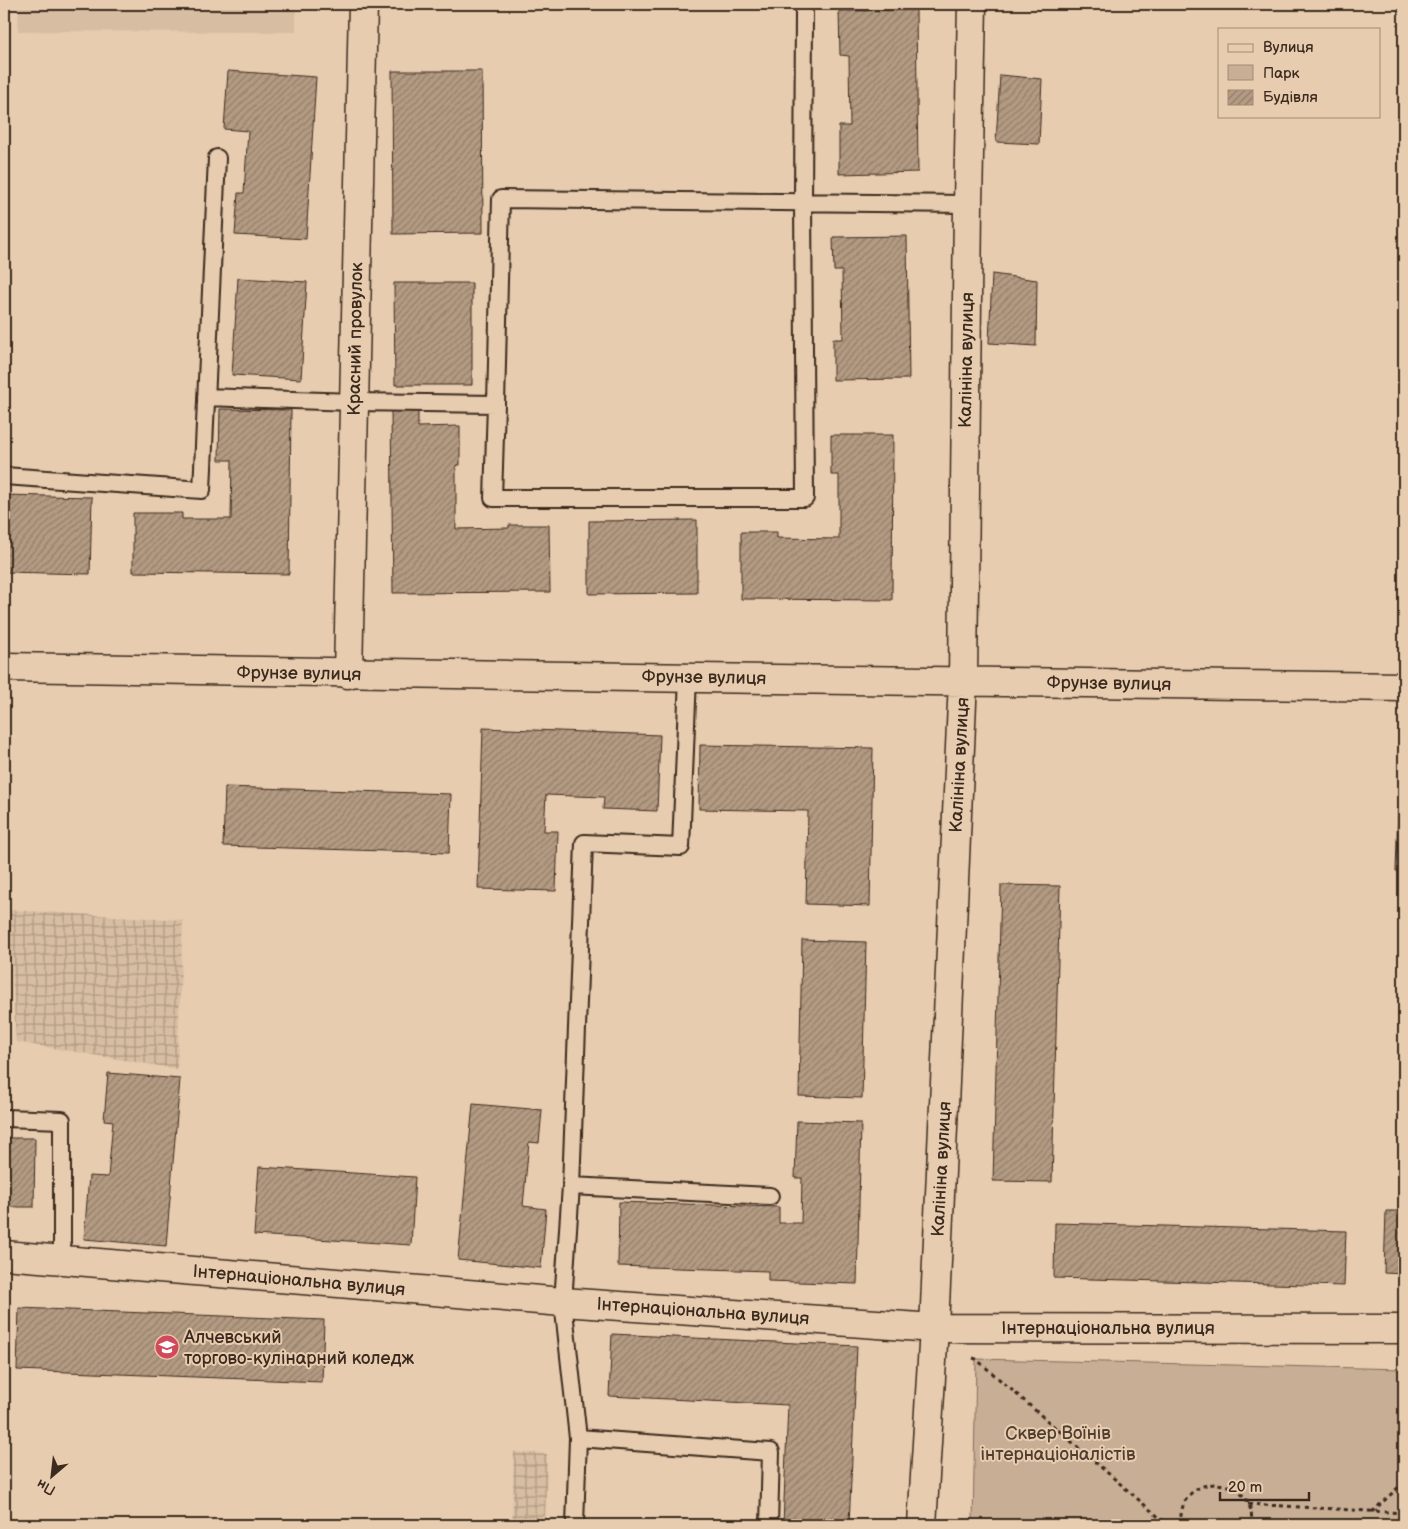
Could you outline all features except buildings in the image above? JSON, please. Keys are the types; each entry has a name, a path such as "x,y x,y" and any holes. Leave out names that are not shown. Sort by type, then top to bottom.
{"street":[{"name":"Красний провулок","path":"348,674 363,4"},
{"name":"Калініна вулиця","path":"922,1525 934,1328 963,680 972,4"},
{"name":"Фрунзе вулиця","path":"4,667 348,674 963,680 1404,687"},
{"name":"Інтернаціональна вулиця","path":"4,1255 562,1302 934,1328 1404,1329"}],"lane":[{"path":"804,12 803,202 805,498 493,498 501,199 803,202 968,204"},
{"path":"4,476 202,490 217,158"},
{"path":"206,396 354,402 496,404"},
{"path":"575,1525 578,1438 562,1302 571,1186 584,843 680,847 688,677"},
{"path":"4,1118 62,1120 62,1260"},
{"path":"571,1186 770,1196"},
{"path":"578,1438 771,1452 769,1525"}],"path":[{"path":"970,1357 976,1359 1162,1520 1177,1525"},
{"path":"1372,1512 1404,1482"},
{"path":"1181,1525 1180,1515 1183,1504 1190,1494 1199,1487 1210,1483 1233,1487 1242,1495 1251,1513 1251,1525"},
{"path":"1248,1504 1404,1513"}],"shaded area":[{"path":"19,4 296,4 296,32 18,31"},
{"path":"9,910 183,920 177,1069 16,1042"},
{"path":"514,1452 547,1454 545,1525 512,1525"}],"green space":[{"name":"Сквер Воїнів інтернаціоналістів","path":"976,1359 1404,1369 1404,1525 973,1525"}],"place":[{"name":"Алчевський торгово-кулінарний коледж","path":"167,1347"}]}
